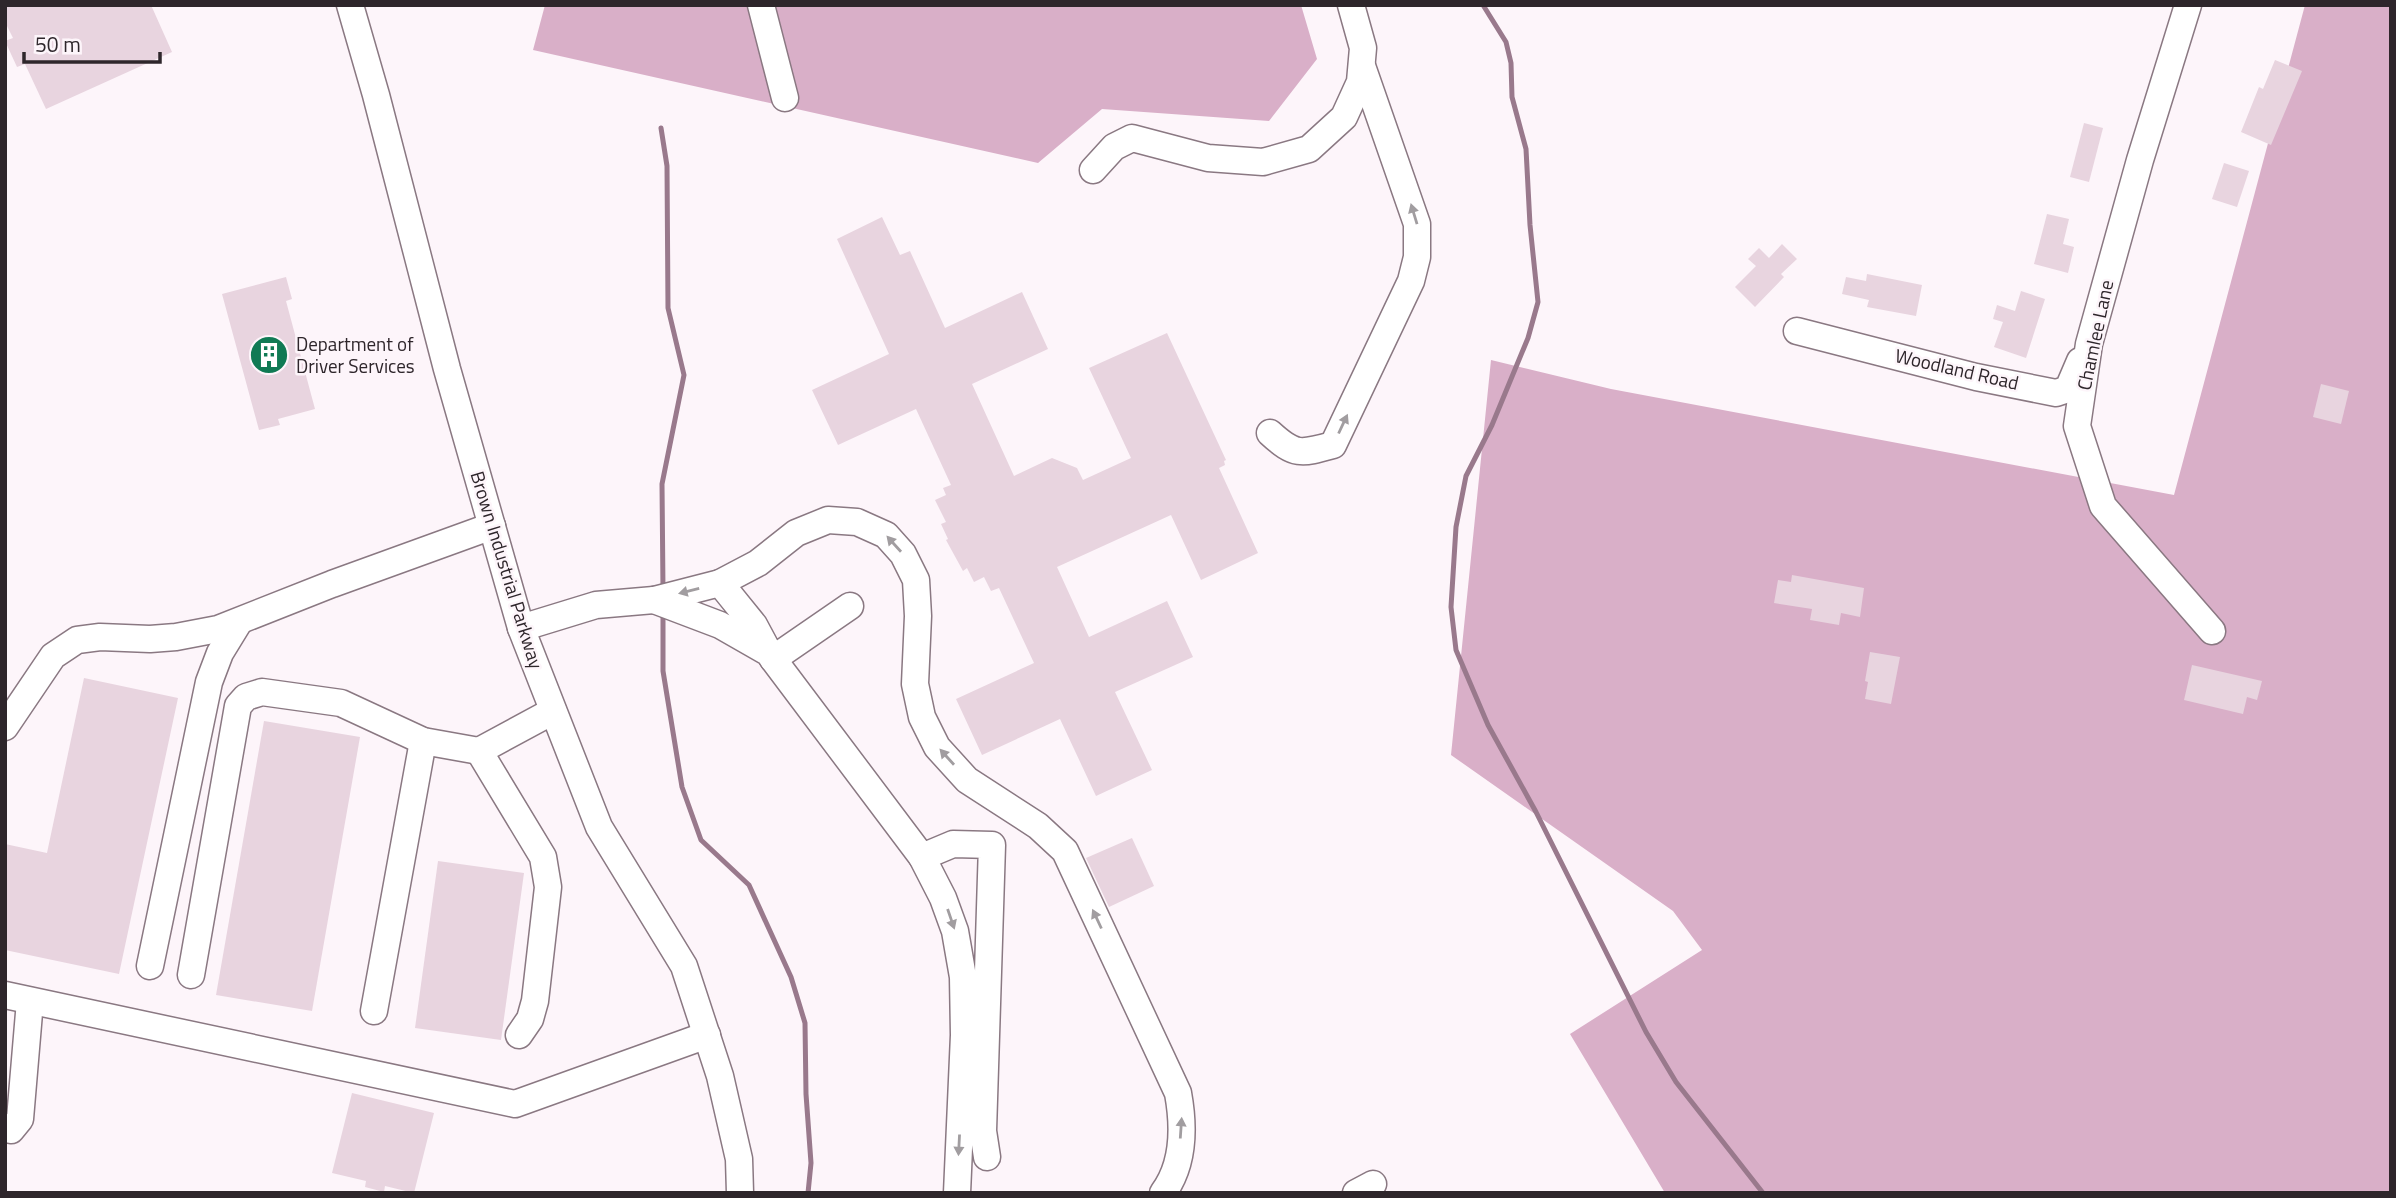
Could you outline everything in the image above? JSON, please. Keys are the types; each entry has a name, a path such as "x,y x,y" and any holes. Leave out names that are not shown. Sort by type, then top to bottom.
{"street":[{"name":"Brown Industrial Parkway","path":"350,5 380,107 447,369 521,628 599,827 684,966 720,1076 739,1159 740,1193"},
{"path":"761,5 785,98"},
{"path":"1093,170 1114,147 1132,138 1208,158 1263,162 1309,149 1344,117 1360,82 1363,48 1351,5"},
{"name":"Chamlee Lane","path":"2189,5 2140,160 2089,344 2077,426 2103,506 2212,631"},
{"path":"1270,433 1287,449 1307,452 1333,445 1411,281 1417,257 1417,224 1362,66"},
{"name":"Woodland Road","path":"1797,331 1976,377 2056,393 2068,388 2089,344"},
{"path":"521,628 596,605 654,600 720,583 758,563 796,533 828,520 857,522 886,535 903,554 916,580 918,616 915,684 922,717 937,747 967,780 1038,826 1065,851 1178,1093 1183,1123 1177,1163 1163,1193"},
{"path":"5,727 53,656 77,640 100,637 150,639 209,632 492,526"},
{"path":"720,583 754,625 771,656 922,857 943,898 955,931 963,977 964,1035 957,1193"},
{"path":"654,600 720,625 771,656"},
{"path":"771,656 850,606"},
{"path":"150,966 209,682 219,653 239,622"},
{"path":"191,975 238,706 246,697 262,692 341,703 423,741 479,751 553,711"},
{"path":"374,1011 423,741"},
{"path":"479,751 543,857 548,887 536,1001 530,1019 519,1035"},
{"path":"922,857 953,844 992,845 983,1131 987,1157"},
{"path":"5,1129 11,1130 20,1119 18,998 515,1104 706,1035"}],"shaded area":[{"path":"545,5 1301,5 1317,59 1269,121 1102,109 1038,163 533,50"},
{"path":"2305,5 2391,5 2391,1193 1665,1193 1570,1034 1702,950 1673,911 1451,755 1491,360 1611,389 2174,495"}],"building":[{"path":"5,5 151,5 172,52 46,109 25,64 17,67 5,41 13,38 5,22"},
{"path":"2275,60 2302,71 2271,145 2241,132 2259,87 2263,89"},
{"path":"2084,123 2103,128 2089,182 2070,177"},
{"path":"2224,163 2249,171 2237,207 2212,199"},
{"path":"2047,214 2069,219 2063,244 2074,247 2068,273 2034,264"},
{"path":"882,217 900,255 910,251 945,328 1022,292 1048,349 972,384 1014,476 1052,458 1077,468 1083,480 1131,458 1089,368 1167,333 1226,460 1225,465 1219,468 1258,553 1201,580 1171,515 1057,567 1089,637 1167,601 1193,657 1115,692 1152,770 1096,796 1060,719 982,755 956,699 1034,663 999,588 991,591 984,577 974,582 967,568 963,571 946,540 948,539 941,524 946,522 935,500 946,495 943,488 951,485 916,409 838,445 812,390 889,354 837,239"},
{"path":"1782,244 1797,259 1781,274 1784,277 1755,307 1735,287 1756,266 1748,259 1759,248 1769,258"},
{"path":"1867,274 1922,285 1916,316 1867,307 1869,300 1842,294 1846,277 1866,281"},
{"name":"Department of Driver Services","path":"286,277 292,299 286,301 315,409 278,419 280,425 259,430 222,294"},
{"path":"2021,291 2045,299 2026,358 1994,347 2003,322 1993,319 1997,305 2015,311"},
{"path":"2321,384 2349,391 2341,424 2313,417"},
{"path":"1792,575 1864,588 1860,617 1841,613 1839,625 1810,620 1812,609 1774,603 1778,580 1791,582"},
{"path":"1870,652 1900,657 1891,704 1865,699"},
{"path":"2192,665 2262,681 2257,700 2247,697 2243,714 2184,700"},
{"path":"84,678 178,698 119,974 5,950 5,844 47,853"},
{"path":"264,721 360,737 312,1011 216,995"},
{"path":"1132,838 1154,886 1109,907 1086,858"},
{"path":"438,861 524,873 501,1040 415,1028"},
{"path":"352,1093 434,1113 414,1193 385,1186 384,1192 365,1187 366,1181 332,1173"}],"waterway":[{"path":"1483,5 1506,42 1511,63 1512,97 1526,149 1538,302 1528,338 1492,425 1466,476 1456,527 1451,607 1456,650 1488,725 1536,812 1646,1032 1676,1082 1763,1193"},
{"path":"661,128 667,166 668,308 684,375 662,484 663,589"},
{"path":"663,613 663,671 682,787 701,840 749,885 791,977 805,1023 811,1163 808,1193"}],"place":[{"name":"Department of Driver Services","path":"269,355"}]}
